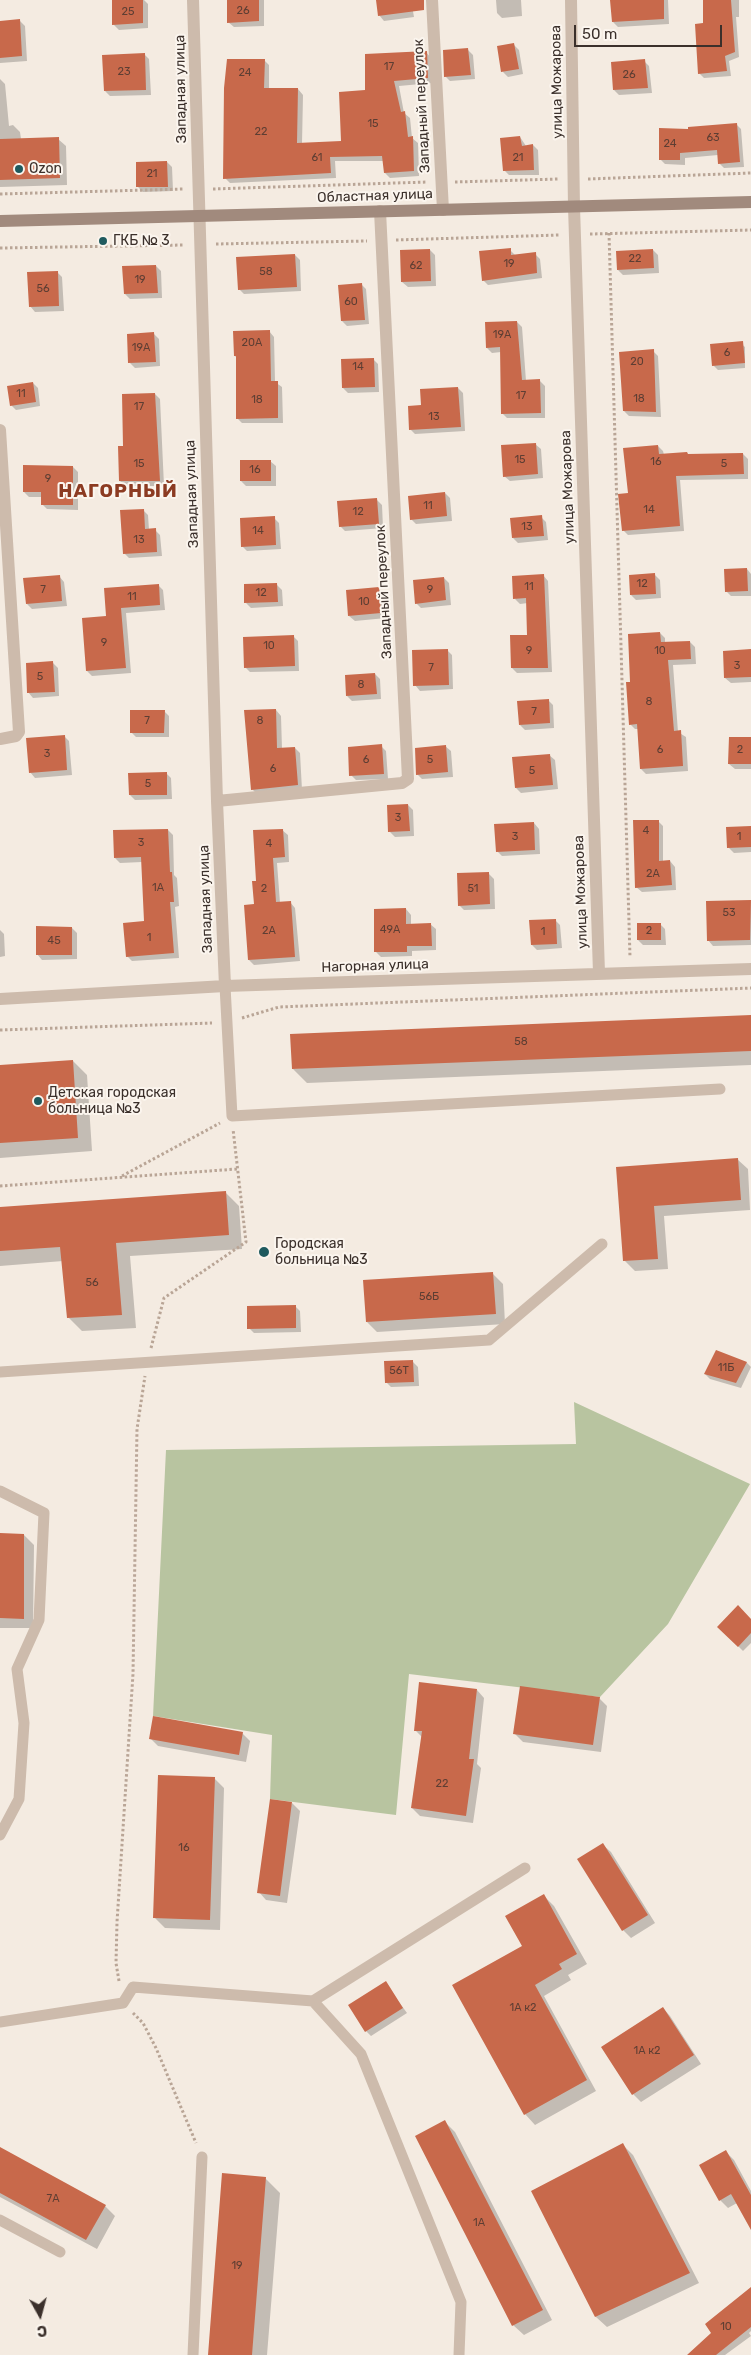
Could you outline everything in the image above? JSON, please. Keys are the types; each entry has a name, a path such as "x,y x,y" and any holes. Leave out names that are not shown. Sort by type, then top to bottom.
{"main road":[{"name":"Областная улица","path":"0,221 751,202"}],"street":[{"name":"Западная улица","path":"193,0 217,801 225,986"},
{"name":"Западный переулок","path":"432,0 443,210"},
{"name":"улица Можарова","path":"570,0 574,207 599,973"},
{"name":"Западный переулок","path":"217,801 402,783 408,779 380,211"},
{"path":"0,430 18,732 16,736 0,739"},
{"name":"Нагорная улица","path":"0,999 225,986 751,969"}],"lane":[{"path":"225,986 232,1116 720,1089"},
{"path":"0,1372 489,1340 602,1244"},
{"path":"0,1491 44,1513 40,1620 17,1669 24,1723 19,1799 0,1835"},
{"path":"0,2022 123,2003 133,1987 313,2001 524,1868"},
{"path":"313,2001 361,2054 461,2302 459,2355"},
{"path":"193,2355 202,2157"},
{"path":"0,2220 60,2252"}],"path":[{"path":"0,194 751,173"},
{"path":"609,233 631,993"},
{"path":"0,1030 227,1022 279,1007 751,988"},
{"path":"122,1176 232,1116"},
{"path":"202,2157 156,2048 143,2023 123,2003 116,1963 117,1922 133,1674 137,1428 147,1362 164,1298 246,1242 234,1140"},
{"path":"0,1186 237,1169"}],"green space":[{"path":"574,1402 750,1484 668,1624 600,1697 409,1674 396,1815 270,1799 272,1735 153,1716 166,1450 576,1444"}],"building":[{"path":"112,0 143,0 143,23 112,25"},
{"path":"227,0 259,0 259,21 227,23"},
{"path":"376,0 424,0 424,10 378,16"},
{"path":"610,0 664,0 664,19 612,22"},
{"path":"703,0 731,0 735,52 725,56 727,71 698,74 695,24 703,23"},
{"path":"20,19 22,56 0,58 0,21"},
{"path":"514,43 519,69 501,72 497,46"},
{"path":"468,48 471,75 444,77 443,50"},
{"path":"427,51 428,78 394,81 401,112 405,111 408,137 413,136 414,171 384,173 382,156 330,157 331,173 223,179 224,88 227,59 265,59 264,88 298,88 297,143 341,141 339,92 365,90 365,54"},
{"path":"145,53 146,90 104,91 102,55"},
{"path":"645,59 648,88 613,90 611,62"},
{"path":"737,123 740,162 718,164 717,150 680,153 680,160 659,160 659,128 688,129 688,127"},
{"path":"520,136 522,146 533,144 534,170 503,171 500,138"},
{"path":"59,137 60,178 0,180 0,139"},
{"path":"167,161 168,187 136,187 136,162"},
{"path":"511,248 511,255 536,252 537,273 482,281 479,251"},
{"path":"430,249 431,281 401,282 400,250"},
{"path":"653,249 654,268 617,270 616,251"},
{"path":"295,254 297,287 238,290 236,257"},
{"path":"156,265 158,293 124,294 122,266"},
{"path":"58,271 59,306 29,307 27,272"},
{"path":"362,283 365,320 341,321 338,285"},
{"path":"517,321 522,380 540,379 541,413 501,414 500,347 486,348 485,322"},
{"path":"270,330 271,381 278,381 278,418 236,419 236,356 234,356 233,331"},
{"path":"154,332 156,362 128,363 127,334"},
{"path":"743,341 745,363 712,366 710,344"},
{"path":"654,349 656,412 623,411 619,352"},
{"path":"374,358 375,387 342,388 341,359"},
{"path":"33,382 36,402 10,406 7,386"},
{"path":"458,387 461,427 409,430 408,406 421,405 420,389"},
{"path":"155,393 160,481 119,481 118,446 123,446 122,394"},
{"path":"536,443 538,474 503,477 501,445"},
{"path":"658,445 659,454 687,452 688,454 743,453 744,474 676,476 680,526 622,531 618,494 628,493 623,448"},
{"path":"240,460 271,460 271,481 240,481"},
{"path":"23,465 73,466 73,505 41,505 41,492 23,492"},
{"path":"445,492 447,516 410,520 408,496"},
{"path":"377,498 379,524 339,527 337,501"},
{"path":"144,509 145,529 156,528 157,552 123,554 120,510"},
{"path":"542,515 544,536 512,538 510,518"},
{"path":"275,516 276,545 241,547 240,518"},
{"path":"747,568 748,591 725,592 724,569"},
{"path":"655,573 656,594 630,595 629,575"},
{"path":"544,574 548,668 511,668 510,635 527,635 526,598 513,599 512,576"},
{"path":"60,575 62,601 26,604 23,578"},
{"path":"444,577 446,600 415,604 413,580"},
{"path":"277,583 278,602 244,603 244,584"},
{"path":"159,584 160,605 121,608 126,668 86,671 82,618 106,616 104,588"},
{"path":"379,587 381,613 348,616 346,590"},
{"path":"660,632 661,642 690,641 691,659 668,660 674,731 681,730 683,766 640,769 637,724 629,725 626,682 630,682 628,634"},
{"path":"294,635 295,666 244,668 243,637"},
{"path":"448,649 449,685 413,686 412,650"},
{"path":"751,649 751,677 724,678 723,651"},
{"path":"53,661 55,692 27,693 26,663"},
{"path":"375,673 377,694 346,696 345,675"},
{"path":"549,699 550,723 519,725 517,701"},
{"path":"276,709 277,748 295,747 298,785 251,790 244,710"},
{"path":"130,710 165,710 164,733 130,733"},
{"path":"65,735 67,770 29,773 26,738"},
{"path":"729,737 751,737 751,764 728,764"},
{"path":"382,744 384,774 349,776 348,747"},
{"path":"446,745 448,772 416,775 415,748"},
{"path":"550,754 553,785 515,788 512,757"},
{"path":"167,772 167,795 129,795 128,773"},
{"path":"408,804 410,831 388,832 387,805"},
{"path":"633,820 659,820 659,861 670,860 672,885 635,888"},
{"path":"534,822 535,850 496,852 494,824"},
{"path":"751,826 751,847 727,848 726,827"},
{"path":"168,829 170,872 172,872 174,902 170,902 174,953 126,957 123,923 144,921 141,857 114,858 113,830"},
{"path":"283,829 285,857 273,858 276,902 291,901 295,957 248,960 244,905 254,904 252,881 256,881 253,830"},
{"path":"489,872 490,904 458,906 457,873"},
{"path":"751,900 750,940 707,941 706,901"},
{"path":"406,908 406,924 431,923 432,946 407,946 407,952 374,952 374,909"},
{"path":"556,919 557,944 531,945 529,920"},
{"path":"637,923 661,923 661,940 637,940"},
{"path":"36,926 72,927 72,955 36,955"},
{"path":"751,1015 751,1051 292,1069 290,1034"},
{"name":"Детская городская больница №3","path":"73,1060 78,1138 0,1143 0,1065"},
{"path":"738,1158 741,1200 654,1206 658,1259 623,1261 616,1167"},
{"path":"226,1191 229,1235 116,1243 122,1315 67,1318 60,1247 0,1251 0,1207"},
{"path":"493,1272 496,1314 366,1322 363,1280"},
{"path":"296,1305 296,1328 247,1329 247,1306"},
{"path":"716,1350 747,1362 736,1383 704,1374"},
{"path":"413,1360 414,1382 385,1383 384,1361"},
{"path":"0,1533 24,1534 24,1619 0,1618"},
{"path":"738,1605 751,1619 751,1633 738,1647 717,1627"},
{"path":"419,1682 477,1689 469,1759 474,1759 466,1816 411,1808 422,1731 414,1731"},
{"path":"520,1686 600,1697 593,1745 513,1734"},
{"path":"153,1716 243,1732 239,1755 149,1739"},
{"path":"158,1775 215,1777 210,1920 153,1918"},
{"path":"270,1799 292,1802 280,1896 257,1893"},
{"path":"603,1843 648,1915 622,1931 577,1859"},
{"path":"544,1894 577,1954 559,1964 562,1969 535,1985 587,2080 524,2115 452,1985 522,1946 505,1916"},
{"path":"386,1981 403,2008 365,2032 348,2005"},
{"path":"663,2007 694,2055 632,2095 601,2047"},
{"path":"445,2120 543,2310 512,2326 415,2136"},
{"path":"623,2143 690,2273 595,2317 531,2191"},
{"path":"0,2147 106,2205 86,2240 0,2193"},
{"path":"726,2150 751,2195 751,2230 731,2194 719,2201 699,2165"},
{"path":"222,2173 266,2177 252,2355 208,2355"},
{"path":"751,2287 751,2327 716,2355 687,2355 711,2333 705,2324"}],"place":[{"name":"Ozon","path":"19,169"},
{"name":"ГКБ № 3","path":"103,241"},
{"name":"Детская городская больница №3","path":"38,1101"},
{"name":"Городская больница №3","path":"264,1252"}],"district":[{"name":"НАГОРНЫЙ","path":"118,492"}]}
